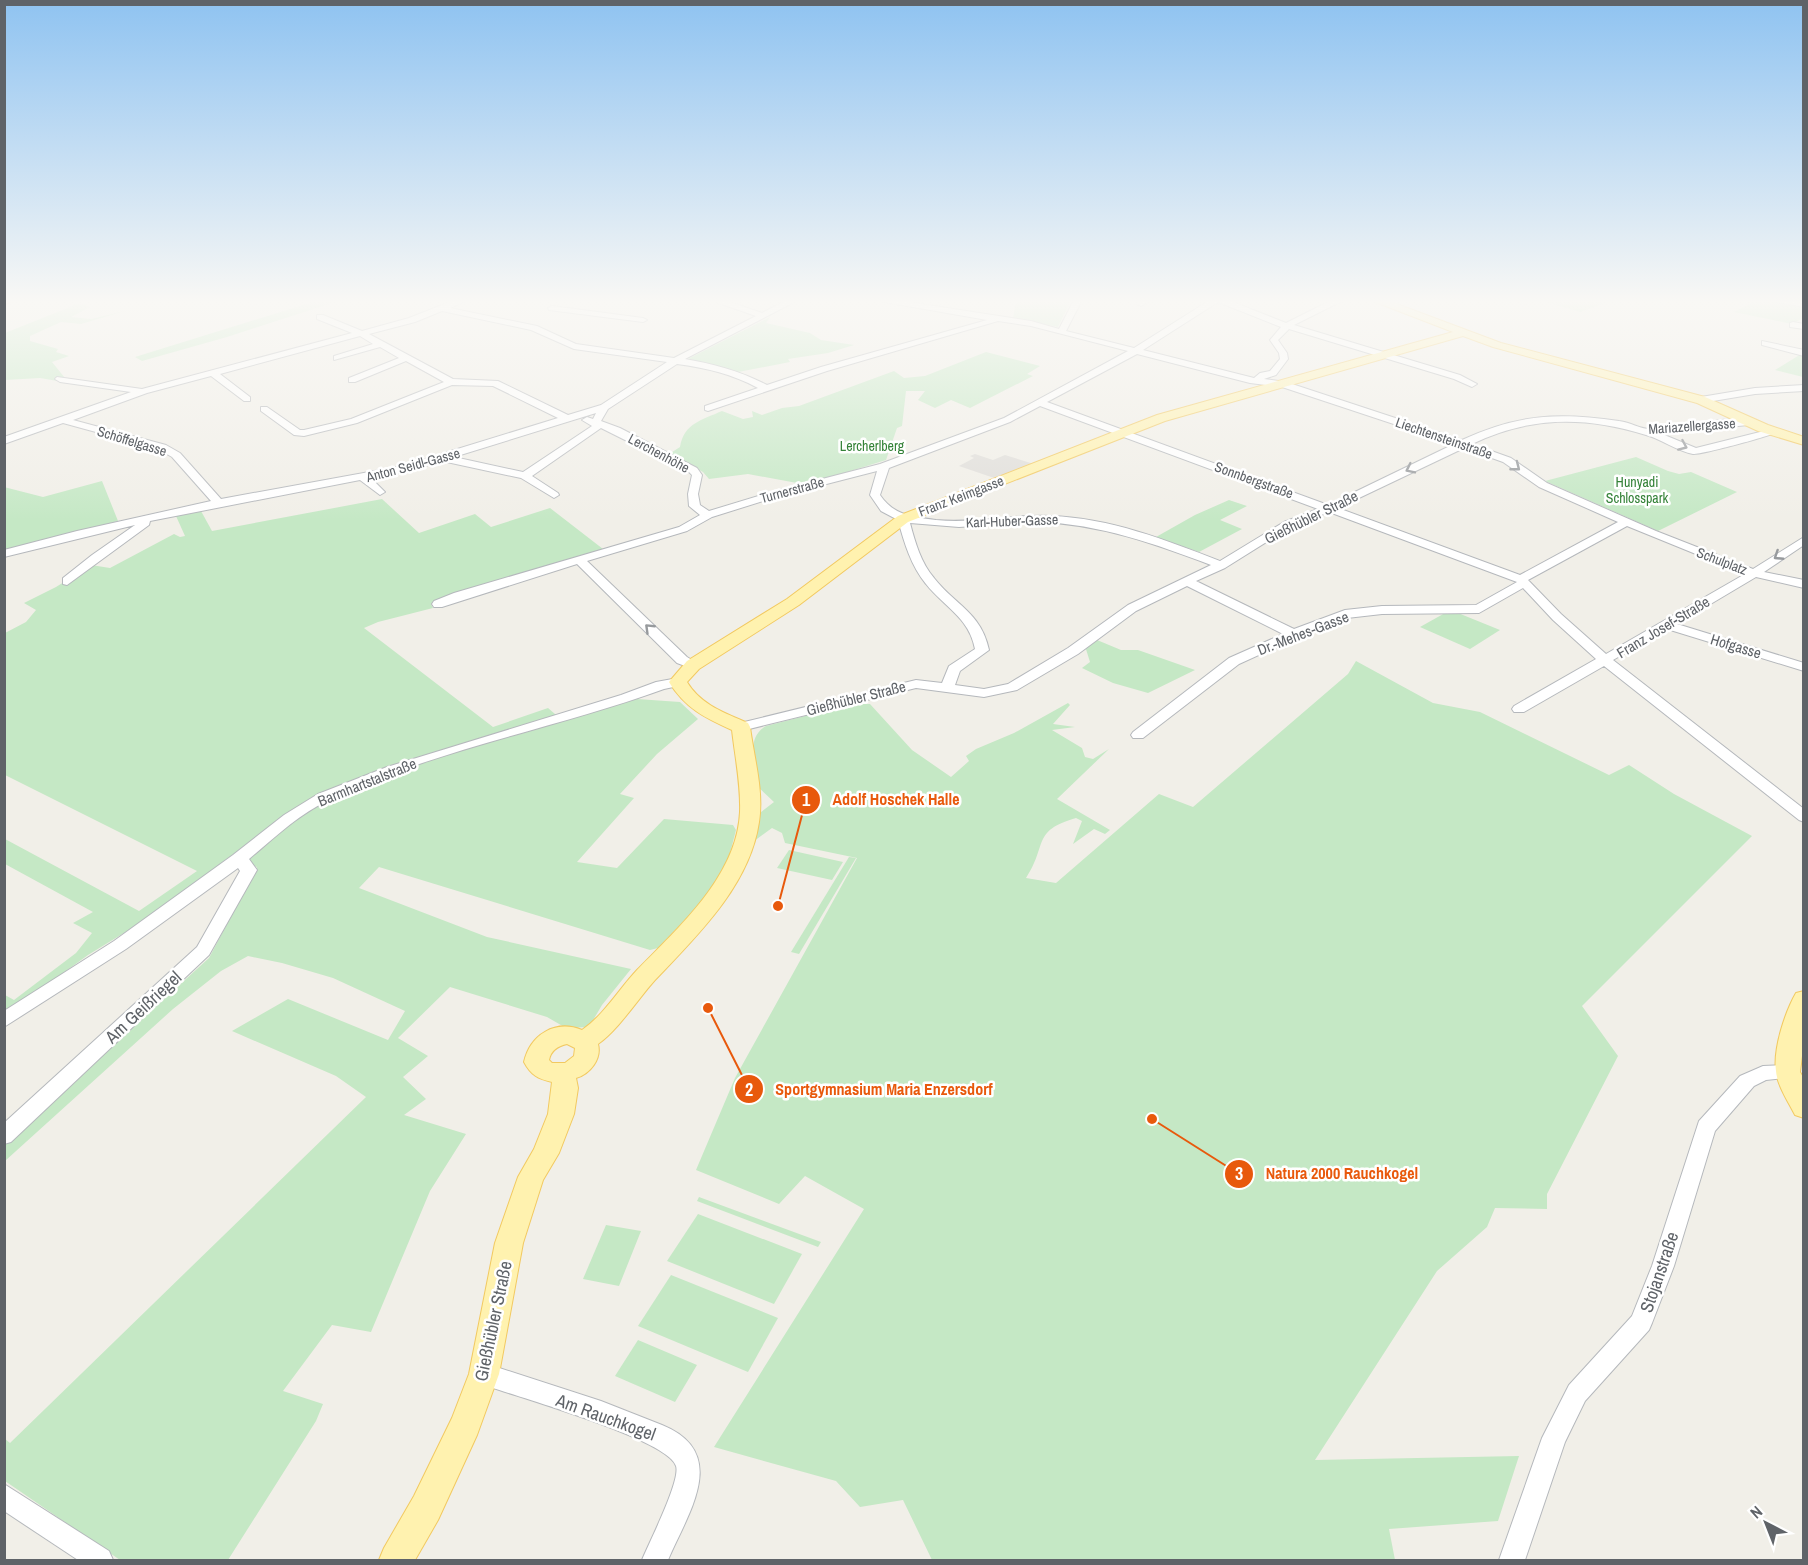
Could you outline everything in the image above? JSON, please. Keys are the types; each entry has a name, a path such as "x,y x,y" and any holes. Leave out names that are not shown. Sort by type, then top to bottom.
{"main road":[{"name":"Franz Keimgasse","path":"678,682 693,665 793,602 903,519 1161,418 1321,373"},
{"path":"1600,373 1701,400 1772,432 1803,441"},
{"path":"583,1041 596,1034 606,1024 624,999 665,957 723,885 747,834 750,817 741,727 700,708 686,696 678,682"},
{"path":"1803,999 1792,1034 1788,1072 1803,1108"},
{"path":"569,1035 583,1041 587,1047 585,1060 579,1066 563,1073 553,1074 539,1066 536,1055 546,1042 559,1036 569,1035"},
{"name":"Gießhübler Straße","path":"396,1560 426,1508 466,1424 484,1374 508,1243 531,1177 546,1153 561,1114 566,1088 563,1073"}],"street":[{"path":"4,441 144,391 213,373"},
{"path":"213,373 247,399"},
{"path":"352,380 369,373"},
{"path":"434,373 451,382"},
{"name":"Anton Seidl-Gasse","path":"4,554 76,534 218,503 364,478 444,458 604,407 656,373"},
{"path":"733,373 765,388"},
{"path":"708,408 815,373"},
{"name":"Turnerstraße","path":"438,604 683,529 708,515 772,495 884,466 1007,420 1095,373"},
{"name":"Liechtensteinstraße","path":"1224,373 1256,381 1283,384 1507,460 1543,485 1626,522"},
{"path":"1256,381 1263,375 1273,373"},
{"path":"1444,373 1472,384"},
{"path":"60,379 144,391"},
{"path":"264,409 298,433 304,433 354,421 451,382"},
{"name":"Lerchenhöhe","path":"451,382 495,383 571,418 616,429 693,470 697,474 693,494 695,507 708,515"},
{"path":"1701,400 1755,391 1803,388"},
{"name":"Sonnbergstraße","path":"1040,403 1330,508 1522,581"},
{"path":"525,476 597,427 595,423 604,407"},
{"name":"Mariazellergasse","path":"1463,444 1492,430 1557,417 1621,424 1648,432 1748,422"},
{"name":"Schöffelgasse","path":"62,420 162,447 176,454 218,503"},
{"path":"1686,429 1719,445"},
{"path":"1648,432 1695,452 1772,432"},
{"name":"Gießhübler Straße","path":"741,727 916,684 984,693 1012,687 1073,651 1132,608 1221,565 1288,525 1330,508 1463,444"},
{"path":"444,458 525,476 554,495"},
{"path":"884,466 875,495 882,510 903,519 907,535 926,577 963,612 980,633 982,650 954,669 948,687"},
{"path":"364,478 380,492"},
{"path":"67,581 96,557 150,519"},
{"name":"Karl-Huber-Gasse","path":"903,519 936,524 1053,519 1090,523 1122,529 1221,565"},
{"path":"1626,522 1522,581 1606,661 1724,751 1803,817"},
{"name":"Schulplatz","path":"1626,522 1753,573 1803,584"},
{"name":"Franz Josef-Straße","path":"1519,709 1668,625 1803,540"},
{"path":"580,561 682,660 693,665"},
{"path":"1186,581 1293,634"},
{"name":"Dr.-Mehes-Gasse","path":"1138,735 1234,661 1293,634 1345,614 1382,610 1479,609 1522,581"},
{"name":"Hofgasse","path":"1668,625 1803,667"},
{"name":"Barmhartstalstraße","path":"4,1020 120,945 239,859 289,818 323,797 392,770 497,735 626,698 661,685 678,682"},
{"name":"Am Geißriegel","path":"4,1136 203,951 249,870 239,859"},
{"name":"Stojanstraße","path":"1512,1560 1554,1438 1577,1393 1641,1323 1664,1266 1706,1127 1748,1082 1763,1073 1788,1072"},
{"name":"Am Rauchkogel","path":"484,1374 662,1437 681,1452 687,1460 689,1469 686,1487 655,1560"},
{"path":"4,1496 100,1560"}],"shaded area":[{"path":"975,454 993,460 1005,455 1034,464 997,479 959,466 974,458 970,456"}],"green space":[{"path":"5,373 61,373 69,383 40,378 5,380"},
{"name":"Lercherlberg","path":"888,373 897,373 904,378 933,373 1029,373 1027,374 1033,376 970,408 951,400 935,408 918,400 925,391 906,391 902,426 897,428 886,460 828,478 797,483 748,474 709,479 703,472 669,454 680,447 690,427 722,411 743,419 753,417 752,411 762,415 782,408 799,406"},
{"path":"1787,373 1803,373 1803,377"},
{"name":"Hunyadi Schlosspark","path":"1636,457 1679,474 1691,472 1737,492 1658,531 1545,481"},
{"path":"102,481 118,521 5,551 4,487 43,497"},
{"path":"382,499 419,533 475,514 491,527 550,508 603,549 431,604 433,608 378,622 364,628 493,727 548,708 562,720 637,699 680,702 698,719 657,754 620,794 634,798 577,862 617,868 664,819 733,825 736,830 726,869 701,903 658,948 650,950 379,867 359,888 487,937 631,969 602,1005 589,1027 566,1028 547,1017 450,987 398,1038 428,1056 403,1077 426,1099 404,1115 466,1134 430,1191 371,1332 332,1325 283,1391 323,1404 316,1421 228,1560 120,1560 5,1481 4,1438 10,1443 366,1097 336,1076 232,1031 288,999 388,1040 405,1011 333,978 248,956 221,971 173,1009 5,1161 5,1144 209,958 257,867 229,857 163,909 88,955 5,1015 5,995 14,1000 76,953 92,933 73,923 93,912 5,864 5,839 139,911 197,871 5,775 5,633 26,622 36,610 24,603 56,587 91,565 110,568 174,534 180,537 185,536 176,516 201,511 212,531"},
{"path":"1229,500 1247,506 1220,520 1242,529 1199,552 1156,537 1195,515"},
{"path":"1445,613 1458,613 1500,630 1470,649 1420,627"},
{"path":"1097,640 1121,650 1138,650 1195,670 1148,693 1113,683 1082,668 1090,662 1085,646"},
{"path":"1356,661 1433,703 1480,712 1609,775 1629,765 1674,794 1752,836 1582,1006 1618,1056 1547,1194 1547,1209 1495,1208 1487,1227 1437,1271 1315,1460 1519,1456 1498,1521 1389,1529 1395,1560 932,1560 903,1500 860,1507 836,1481 714,1447 864,1209 805,1176 779,1204 696,1170 735,1078 857,858 785,843 782,833 772,828 746,847 756,816 774,802 757,786 753,761 755,737 766,726 852,704 870,704 912,750 951,777 969,761 966,756 976,749 1014,733 1068,703 1070,705 1053,724 1075,727 1052,730 1082,748 1085,757 1093,759 1109,749 1057,799 1110,830 1105,834 1094,829 1073,844 1082,821 1076,818 1052,828 1042,840 1026,878 1056,883 1159,794 1193,807 1348,674"},
{"path":"789,850 843,862 832,880 777,868"},
{"path":"849,857 856,858 799,954 791,952"},
{"path":"699,1197 821,1242 818,1247 697,1201"},
{"path":"698,1214 802,1254 774,1304 667,1261"},
{"path":"606,1225 641,1231 619,1286 583,1279"},
{"path":"671,1275 778,1318 748,1372 638,1326"},
{"path":"638,1340 697,1365 675,1402 615,1376"}],"place":[{"name":"Adolf Hoschek Halle","path":"778,906"},
{"name":"Sportgymnasium Maria Enzersdorf","path":"708,1008"},
{"name":"Natura 2000 Rauchkogel","path":"1152,1119"}]}
